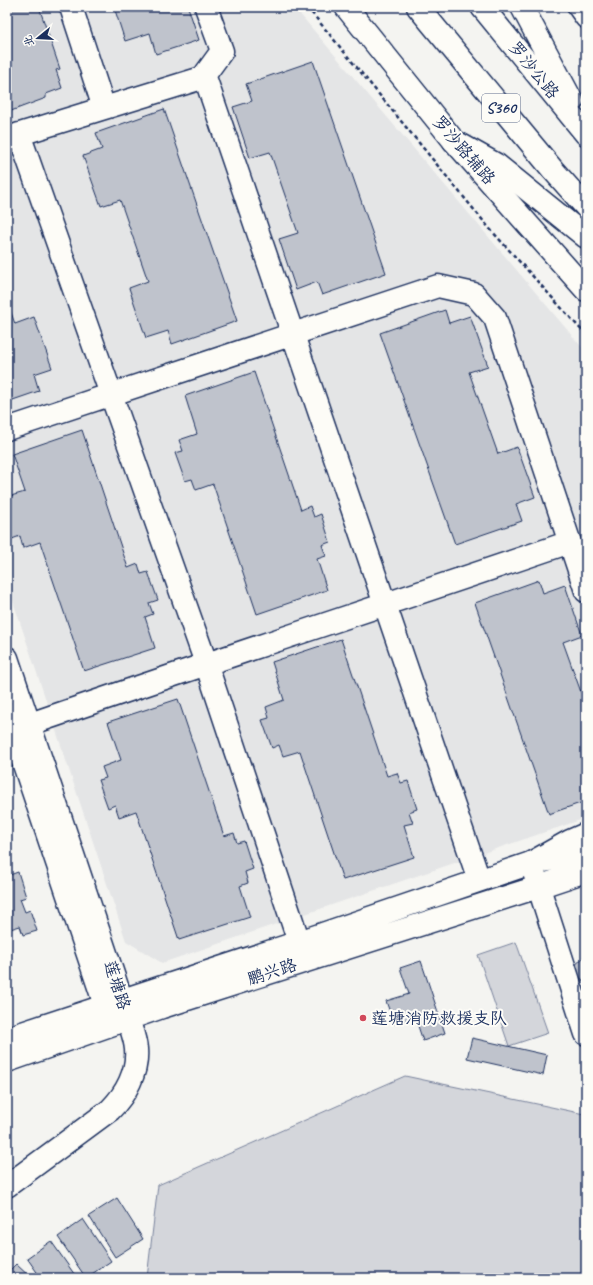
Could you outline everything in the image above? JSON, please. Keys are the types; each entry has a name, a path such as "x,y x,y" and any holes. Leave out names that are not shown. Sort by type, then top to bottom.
{"main road":[{"path":"71,7 104,108"},
{"path":"206,7 222,51 206,73 205,77 479,880"},
{"name":"罗沙路辅路","path":"346,7 454,141 586,290"},
{"name":"S360","path":"418,7 553,170 586,207"},
{"name":"罗沙公路","path":"482,7 586,134"},
{"path":"522,7 586,129"},
{"path":"579,7 586,17"},
{"path":"205,77 13,136 111,394 206,663 299,942"},
{"path":"454,141 497,165 586,237"},
{"path":"7,429 438,286 474,294 495,318 586,591"},
{"path":"14,725 385,605 570,542"},
{"name":"莲塘路","path":"7,658 14,725 118,1008 134,1038 136,1049 136,1062 132,1077 118,1102 110,1110 7,1186"},
{"path":"531,863 570,841 586,834"},
{"path":"531,863 586,853"},
{"path":"531,863 586,1034"},
{"name":"鹏兴路","path":"7,1038 118,1008 299,942 531,863"},
{"path":"538,887 586,871"},
{"path":"538,887 586,883"},
{"name":"鹏兴路","path":"7,1061 118,1008 162,1007 538,887"}],"path":[{"path":"307,7 490,229 586,335"}],"shaded area":[{"path":"7,7 294,7 586,352 586,818 162,963 126,941 7,583"},
{"path":"516,942 548,1033 509,1046 478,955"},
{"path":"405,1076 584,1114 586,1118 586,1278 147,1278 158,1185"}],"building":[{"path":"7,7 39,7 60,69 56,70 62,88 46,94 46,98 11,111 7,108 7,98 9,97 7,90"},
{"path":"114,7 188,7 199,40 156,54 150,33 125,41"},
{"path":"313,61 386,273 322,295 317,282 296,290 279,239 298,233 270,152 250,158 233,107 252,101 246,84"},
{"path":"164,109 237,321 172,344 168,331 146,338 129,288 148,281 120,200 101,206 83,156 102,149 96,133"},
{"path":"7,301 15,324 34,317 52,368 34,374 39,391 7,402"},
{"path":"445,310 449,323 470,316 488,366 469,372 498,454 517,447 535,497 516,504 522,521 455,544 380,333"},
{"path":"254,372 301,510 310,506 314,517 321,514 330,542 322,545 326,556 317,559 327,590 257,614 213,484 196,490 192,479 185,481 175,453 183,451 179,440 197,434 185,396"},
{"path":"82,430 128,568 138,564 141,574 148,572 158,600 149,603 153,614 145,617 155,648 84,671 40,542 23,548 20,536 12,539 7,524 7,510 10,509 7,497 25,492 12,454"},
{"path":"539,580 543,593 565,585 582,635 563,642 586,706 586,801 549,814 475,603"},
{"path":"341,639 387,776 397,773 401,783 408,781 417,809 409,812 413,823 404,825 414,857 343,880 300,751 283,756 279,745 272,748 262,720 269,718 266,707 284,700 272,662"},
{"path":"178,699 224,836 234,833 237,843 244,841 253,869 245,872 248,883 240,886 250,917 179,940 136,811 119,817 115,805 108,808 98,780 106,778 102,767 121,760 108,722"},
{"path":"18,872 26,897 20,899 25,912 30,910 37,931 23,935 20,926 7,930 7,876"},
{"path":"585,956 586,957 586,984 572,968"},
{"path":"421,961 445,1033 423,1041 415,1017 394,1024 386,1001 409,994 400,968"},
{"path":"472,1038 547,1055 543,1075 467,1058"},
{"path":"117,1198 143,1239 115,1257 89,1216"},
{"path":"83,1219 111,1261 86,1278 58,1237"},
{"path":"51,1241 77,1278 41,1278 27,1258"},
{"path":"16,1264 31,1278 7,1278 7,1273"}],"place":[{"name":"莲塘消防救援支队","path":"363,1018"}]}
